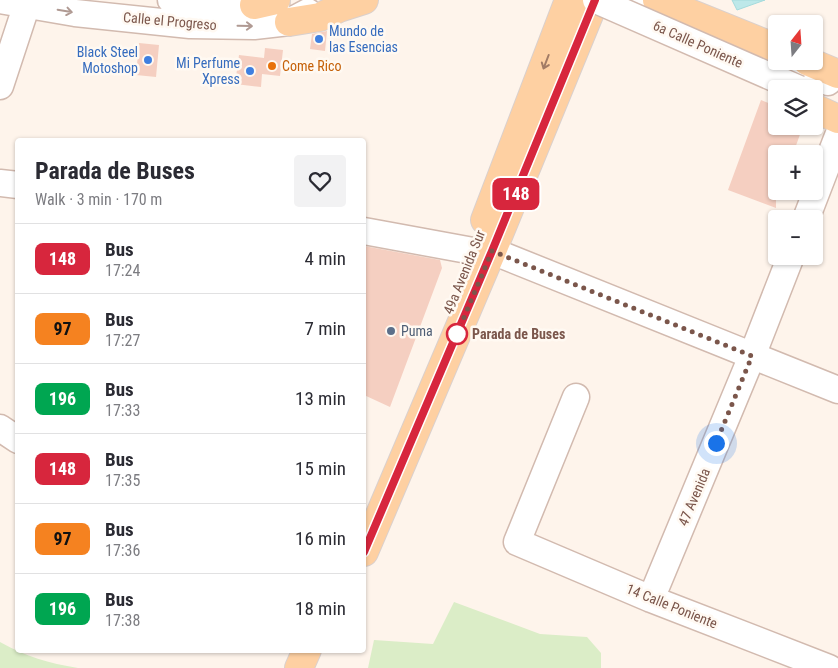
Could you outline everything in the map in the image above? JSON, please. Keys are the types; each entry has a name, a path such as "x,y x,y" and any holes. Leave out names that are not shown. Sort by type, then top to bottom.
{"main road":[{"path":"265,5 320,17 339,8 364,0"},
{"path":"556,35 563,7 562,0"},
{"name":"49a Avenida Sur","path":"366,547 483,251 569,0"},
{"name":"49a Avenida Sur","path":"366,510 595,0"},
{"path":"657,0 768,45"},
{"path":"584,27 599,18 606,18 626,8 768,88"},
{"path":"823,68 838,74"},
{"path":"823,112 838,119"}],"street":[{"name":"Calle el Progreso","path":"0,0 29,2 75,12 190,25 254,26 265,5"},
{"name":"Calle el Progreso","path":"171,0 320,6 336,0"},
{"name":"6a Calle Poniente","path":"595,0 778,80"},
{"path":"0,86 29,2"},
{"name":"6a Calle Poniente","path":"626,8 768,58"},
{"name":"6a Calle Poniente","path":"799,70 838,86"},
{"path":"823,99 838,106"},
{"path":"809,210 838,136"},
{"path":"0,183 15,185"},
{"path":"366,231 483,251 838,390"},
{"name":"47 Avenida","path":"652,599 787,265"},
{"name":"14 Calle Poniente","path":"576,397 517,542 652,599 829,668"},
{"path":"0,428 15,438"}],"green space":[{"path":"454,602 540,634 587,637 601,653 601,668 368,668 374,640 433,644"},
{"path":"0,642 15,650 15,653 22,653 38,659 78,668 0,668"}],"water":[{"path":"732,0 765,0 737,10"}],"building":[{"name":"Mundo de las Esencias","path":"327,31 325,51 310,49 312,34"},
{"name":"Black Steel Motoshop","path":"139,43 159,45 156,77 136,75"},
{"name":"Mi Perfume Xpress","path":"265,48 283,50 280,76 262,74 261,87 235,84 239,55 264,58"},
{"path":"761,100 768,103 768,135 800,135 796,145 768,145 768,200 776,200 776,208 728,190"},
{"name":"Puma","path":"366,246 440,260 442,268 390,407 366,396"}],"bus line":[{"name":"148","path":"366,547 492,251 595,0"}],"place":[{"name":"Mundo de las Esencias","path":"319,39"},
{"name":"Black Steel Motoshop","path":"148,60"},
{"name":"Come Rico","path":"272,66"},
{"name":"Mi Perfume Xpress","path":"250,71"},
{"name":"Puma","path":"391,331"},
{"name":"Parada de Buses","path":"457,334"}],"route":[{"path":"457,334 492,251 752,356 716,443"}]}
